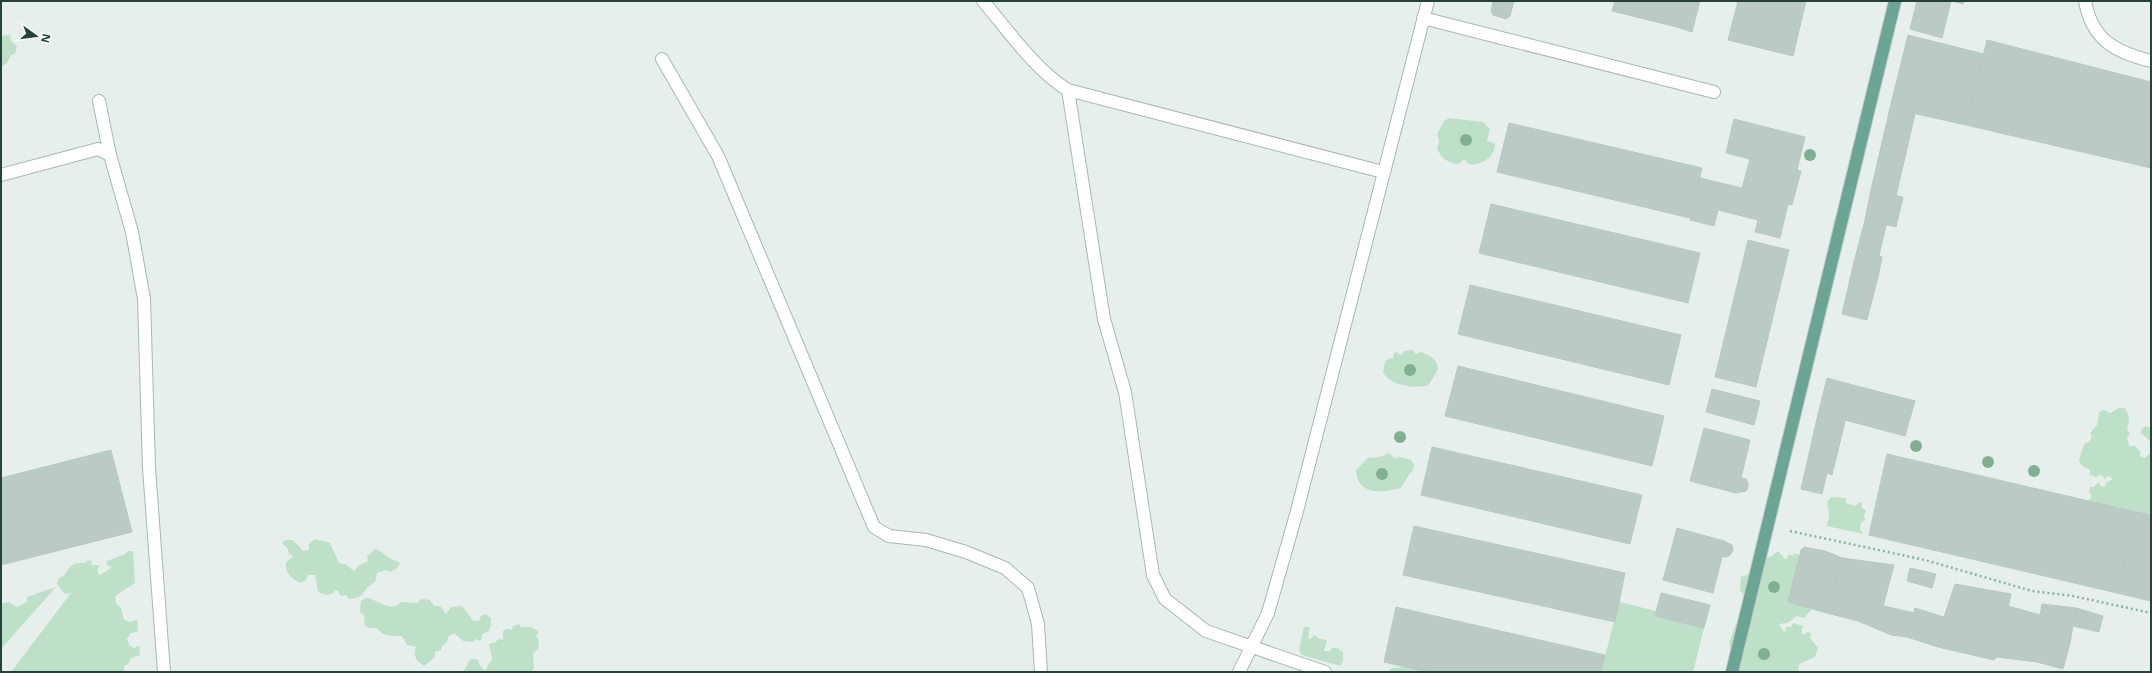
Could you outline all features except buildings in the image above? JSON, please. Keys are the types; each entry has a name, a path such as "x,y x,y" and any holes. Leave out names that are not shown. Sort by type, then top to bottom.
{"main road":[{"path":"1732,672 1895,1"}],"street":[{"path":"983,1 1054,82 1068,90 1383,172"},
{"path":"1239,672 1268,613 1297,511 1428,1"},
{"path":"2085,1 2088,15 2101,38 2125,54 2151,61"},
{"path":"1423,18 1714,92"},
{"path":"662,59 718,156 874,527 889,536 926,540 966,552 1005,568 1028,588 1038,624 1041,672"},
{"path":"1068,90 1104,319 1125,392 1153,575 1165,599 1206,631 1325,672"},
{"path":"98,101 110,155 132,232 144,299 150,468 164,672"},
{"path":"98,149 106,135"},
{"path":"1,175 98,149 110,155"}],"path":[{"path":"1768,526 1925,560 2032,591 2073,596 2151,613"}],"green space":[{"path":"10,35 11,41 17,46 15,54 11,55 7,63 1,67 1,36"},
{"path":"1449,118 1483,122 1490,129 1487,141 1495,143 1495,148 1487,160 1478,164 1468,164 1465,159 1458,164 1447,161 1442,157 1437,148 1439,141 1437,134 1444,121"},
{"path":"1412,350 1416,354 1421,352 1427,355 1436,362 1438,369 1429,385 1416,387 1403,385 1386,377 1383,372 1385,362 1389,358 1393,359 1394,353 1397,352 1400,355 1405,351"},
{"path":"2119,408 2125,408 2129,417 2127,430 2130,434 2127,437 2129,446 2135,446 2140,451 2140,456 2145,458 2149,454 2151,455 2151,526 2142,520 2136,512 2088,501 2092,496 2089,492 2090,487 2094,487 2098,482 2104,487 2107,482 2113,479 2108,476 2104,480 2103,476 2099,475 2097,477 2090,475 2090,470 2082,466 2079,461 2084,444 2089,442 2092,437 2090,433 2097,425 2099,412 2104,410 2110,413"},
{"path":"2145,426 2151,428 2151,442 2141,433 2141,430"},
{"path":"1389,453 1395,459 1399,457 1411,460 1414,465 1413,471 1410,473 1401,488 1387,491 1372,491 1366,488 1357,478 1356,470 1368,458 1380,457"},
{"path":"1831,497 1846,498 1846,503 1855,506 1860,502 1862,503 1862,508 1866,510 1864,516 1865,520 1861,523 1860,528 1863,534 1827,526 1829,515 1827,502"},
{"path":"314,539 330,543 339,563 345,564 354,571 358,566 368,561 367,556 375,549 382,552 392,560 398,561 400,564 396,569 390,572 386,570 377,573 375,582 359,597 349,599 346,595 341,596 338,591 335,590 332,594 326,595 318,592 315,575 308,575 306,580 301,583 290,576 286,566 286,562 294,556 289,554 288,549 282,543 285,540 293,540 303,551 309,550 309,544"},
{"path":"128,551 133,551 135,583 115,596 116,603 121,608 124,620 130,622 137,620 138,632 131,633 127,639 129,645 134,648 139,646 140,655 131,658 128,664 124,666 124,671 126,672 11,672 71,593 65,594 57,584 59,578 64,576 72,565 85,563 88,560 92,561 91,565 99,565 97,571 100,575 112,567 106,565 107,561 125,554"},
{"path":"1778,551 1786,560 1789,554 1793,556 1794,553 1802,556 1820,556 1825,551 1834,554 1837,560 1808,606 1811,610 1804,618 1797,616 1787,623 1779,624 1785,633 1786,627 1791,627 1793,623 1803,626 1801,633 1805,635 1807,632 1811,633 1810,638 1818,648 1815,657 1799,664 1798,672 1737,672 1729,643 1745,599 1744,594 1740,591 1741,577 1751,573 1764,558 1771,557"},
{"path":"56,587 1,649 1,604 8,602 17,607 27,602 27,597"},
{"path":"366,598 393,607 401,602 417,603 422,599 430,600 434,606 440,606 446,614 451,607 462,606 472,620 479,621 481,616 485,614 491,618 491,624 489,631 482,634 481,641 476,639 473,642 463,641 454,633 448,637 447,642 442,646 441,650 435,652 435,657 424,666 416,658 416,647 407,645 402,636 388,635 382,633 377,628 365,626 364,615 360,612 361,601"},
{"path":"1619,602 1656,611 1655,616 1704,628 1693,672 1601,672"},
{"path":"519,624 521,627 531,627 539,632 536,636 539,639 538,649 533,653 534,668 531,672 463,672 470,660 473,659 478,660 480,666 485,671 492,659 489,644 496,642 498,639 503,640 503,631 507,629 512,630 513,626"},
{"path":"1304,627 1310,627 1308,638 1311,639 1314,635 1320,639 1327,640 1324,651 1330,651 1332,648 1337,648 1343,652 1343,661 1340,666 1302,655 1299,650"},
{"path":"1408,663 1419,667 1422,671 1388,672 1392,668 1407,667"}]}
